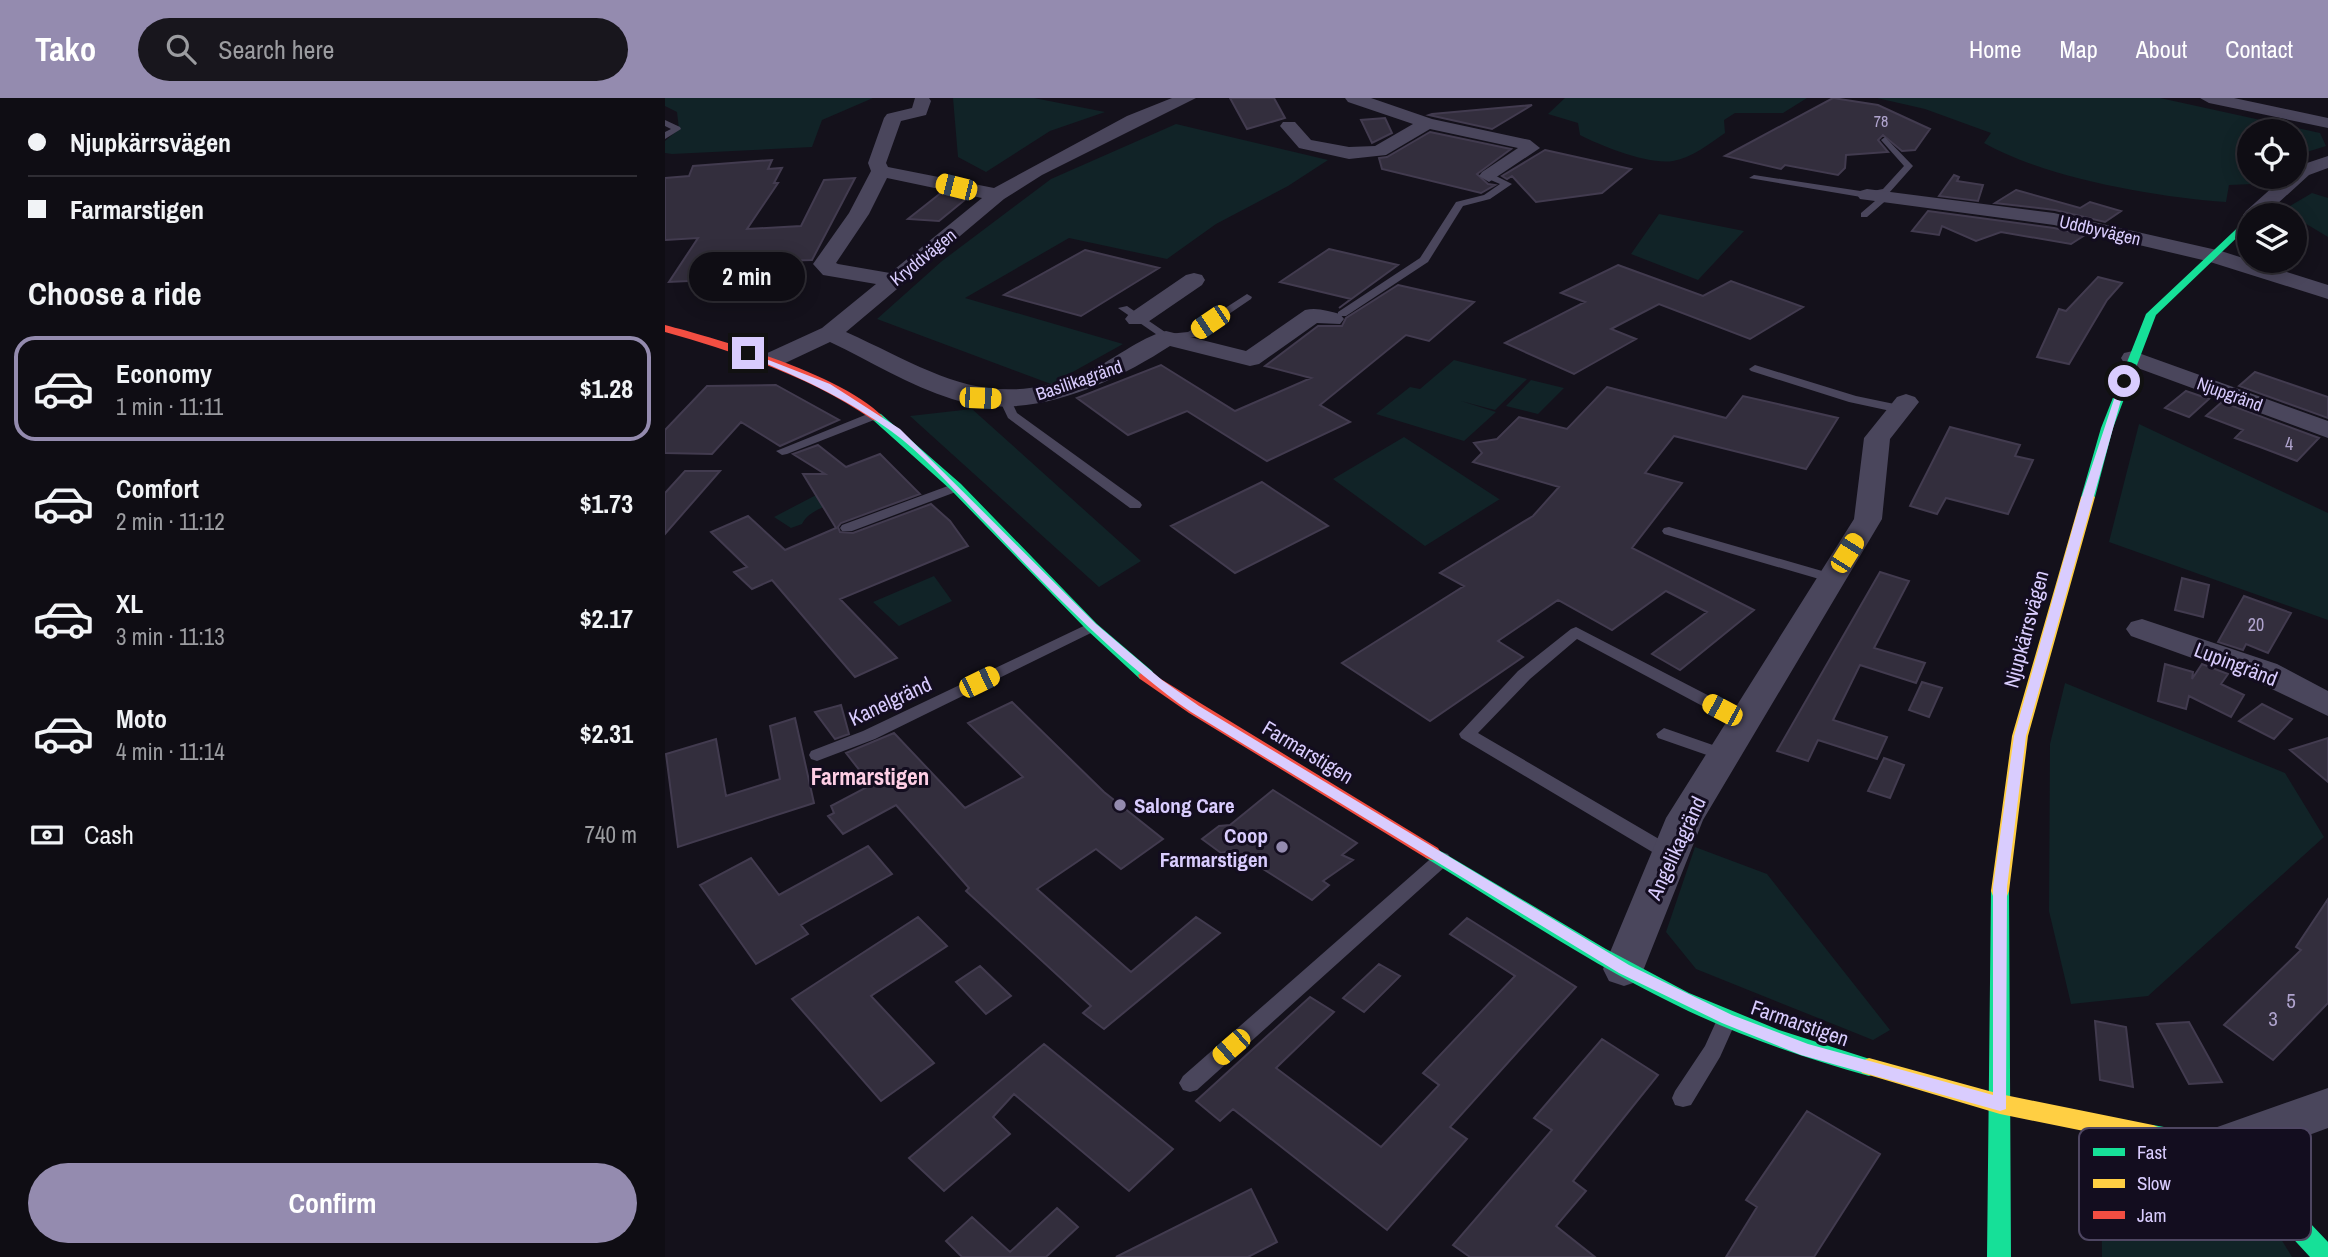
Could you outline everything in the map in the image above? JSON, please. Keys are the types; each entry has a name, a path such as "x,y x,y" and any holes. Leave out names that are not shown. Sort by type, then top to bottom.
{"street":[{"name":"Kryddvägen","path":"772,360 830,333 997,195 1070,151 1187,98"},
{"path":"1354,98 1427,123 1524,144 1531,148 1489,176"},
{"path":"2217,99 2328,123"},
{"path":"881,172 877,163 893,118 920,111 922,102"},
{"path":"1289,125 1305,144 1349,153 1379,151 1427,123"},
{"path":"2266,203 2302,171 2328,162"},
{"path":"881,172 997,195"},
{"path":"881,172 859,214 824,264 831,270 895,280"},
{"name":"Uddbyvägen","path":"1872,202 2054,219 2213,256 2328,292"},
{"name":"Njupkärrsvägen","path":"1999,1257 2000,887 2020,736 2103,441 2151,314 2237,232"},
{"path":"1130,313 1194,280"},
{"path":"1166,338 1250,359 1313,315 1337,317"},
{"name":"Farmarstigen","path":"665,328 772,360 827,385 875,415 956,487 1092,626 1140,670 1195,709 1624,969 1727,1019 1806,1050 2000,1104"},
{"name":"Basilikagränd","path":"830,333 959,393 1005,399 1039,396 1127,365 1166,338"},
{"name":"Njupgränd","path":"2133,358 2328,430"},
{"name":"Angelikagränd","path":"1624,969 1685,818 1868,519 1877,438 1903,406"},
{"name":"Lupingränd","path":"2142,629 2265,672 2328,705"},
{"path":"2000,1104 2114,1128"},
{"path":"2272,1128 2328,1108"},
{"path":"2310,1240 2326,1257"}],"lane":[{"path":"665,123 677,129 665,136"},
{"path":"1872,202 1909,166 1885,140"},
{"path":"1337,317 1424,260 1459,204 1487,197 1507,184 1489,176"},
{"name":"Uddbyvägen","path":"1754,178 1872,202"},
{"path":"1130,313 1166,338 1191,335 1247,298"},
{"path":"1755,369 1853,399 1903,406"},
{"path":"1005,399 1012,415 1135,505"},
{"path":"782,451 875,415"},
{"path":"847,528 956,487"},
{"path":"1669,531 1831,578"},
{"name":"Kanelgränd","path":"817,755 869,735 1092,626"},
{"path":"1670,854 1467,734 1524,675 1576,632 1744,721"},
{"path":"1664,734 1724,755"},
{"path":"1190,1083 1442,859"},
{"path":"1683,1098 1713,1051 1727,1019"}],"shaded area":[{"path":"665,98 873,98 822,120 812,147 672,154 665,153 665,141 679,129 677,112 665,106"},
{"path":"953,98 1034,98 1105,112 1050,131 986,172 958,157"},
{"path":"1565,98 1807,98 1783,113 1735,113 1724,120 1725,133 1707,145 1680,159 1663,161 1625,154 1600,144 1580,135 1578,123 1548,114"},
{"path":"1877,98 2160,98 2256,119 2237,119 2237,185 2229,185 2226,202 2167,196 2069,176 2009,155 1984,143 1991,133 1925,109"},
{"path":"1176,124 1328,160 1288,186 1216,224 1167,259 1069,238 965,298 1123,344 1051,384 877,319 942,261 1051,179"},
{"path":"2307,130 2320,133 2326,146 2307,152"},
{"path":"2312,193 2328,198 2328,237 2307,224 2307,203 2295,203"},
{"path":"1659,214 1744,231 1698,280 1631,254"},
{"path":"1454,360 1527,379 1495,410 1461,401 1496,412 1464,441 1376,414 1410,387 1420,389"},
{"path":"1531,380 1564,388 1538,414 1506,406"},
{"path":"972,409 1141,561 1099,587 910,416"},
{"path":"2139,424 2328,513 2328,620 2109,542"},
{"path":"1404,437 1500,499 1425,546 1333,479"},
{"path":"820,493 857,496 818,509 802,524 791,528 774,517"},
{"path":"934,576 952,601 899,626 873,602"},
{"path":"2065,683 2285,773 2324,837 2148,996 2071,1004 2049,911 2050,744"},
{"path":"1695,847 1767,874 1890,1030 1873,1040 1696,969 1666,932"},
{"path":"2102,1240 2282,1240 2292,1257 2102,1257"}],"building":[{"path":"1230,98 1274,98 1285,118 1247,129"},
{"path":"1833,98 1878,105 1930,129 1915,150 1902,151 1883,135 1878,140 1888,152 1846,155 1845,168 1838,175 1785,165 1781,169 1725,156"},
{"path":"1532,105 1492,129 1429,115 1432,114"},
{"path":"1385,118 1392,133 1372,143 1361,120"},
{"path":"1430,132 1511,149 1477,174 1488,184 1495,185 1481,193 1382,169 1379,158 1387,157"},
{"path":"1545,150 1631,169 1602,193 1536,202 1512,176 1507,179 1502,176"},
{"path":"772,160 768,169 782,168 774,183 778,183 747,229 801,226 824,180 855,178 812,260 777,261 780,256 723,260 710,280 669,282 698,238 665,240 665,178 689,176 693,166"},
{"path":"1954,175 1959,177 1957,181 1983,185 1978,201 1939,196"},
{"path":"2016,190 2080,208 2090,202 2121,211 2105,222 2055,210 1995,203"},
{"path":"942,192 967,198 939,221 908,219"},
{"path":"1928,211 2054,228 2085,235 2071,244 2001,232 1976,241 1942,226 1939,235 1912,231"},
{"path":"1329,249 1398,265 1339,308 1351,299 1280,282"},
{"path":"1085,250 1159,268 1081,316 1004,295"},
{"path":"1618,265 1703,296 1731,281 1803,307 1750,339 1659,304 1611,329 1636,339 1574,374 1505,343 1585,302 1561,293"},
{"path":"2098,277 2122,283 2107,300 2069,364 2037,357 2059,309 2066,311"},
{"path":"1398,285 1474,302 1429,341 1406,335 1320,405 1350,422 1267,461 1187,411 1128,435 1077,398 1161,365 1235,411 1311,378 1265,366 1318,326 1342,326 1346,318"},
{"path":"2255,372 2328,397 2328,418 2239,386"},
{"path":"776,385 839,420 780,446 741,422 712,454 665,453 665,430 707,386"},
{"path":"1607,387 1726,418 1743,396 1838,418 1806,469 1674,436 1645,473 1682,483 1632,548 1754,610 1680,670 1652,654 1707,612 1666,591 1612,630 1558,600 1498,641 1523,657 1430,721 1342,663 1464,586 1440,573 1533,516 1559,487 1473,462 1482,453 1474,443 1497,439 1519,417 1567,429"},
{"path":"2186,391 2209,399 2189,417 2165,408"},
{"path":"2222,402 2319,438 2297,461 2235,438 2243,430 2206,416"},
{"path":"1950,427 2020,445 2015,456 2033,460 2008,514 1946,498 1937,514 1910,506"},
{"path":"818,445 846,467 880,454 920,494 841,523 838,527 840,532 853,533 931,504 950,521 968,546 840,599 897,658 855,677 772,580 752,589 734,572 747,567 711,532 748,516 785,550 836,528 803,474 825,474 793,454"},
{"path":"685,471 720,471 665,534 665,493"},
{"path":"1262,482 1328,526 1235,573 1171,526"},
{"path":"1880,572 1909,581 1874,648 1925,663 1916,683 1860,665 1833,720 1887,737 1877,759 1818,740 1808,761 1777,751"},
{"path":"2182,578 2209,585 2203,617 2175,610"},
{"path":"2244,596 2291,613 2268,653 2246,644 2243,650 2218,642"},
{"path":"2165,664 2193,672 2192,679 2202,664 2228,674 2221,684 2244,695 2231,717 2189,696 2186,709 2158,701"},
{"path":"1922,682 1942,688 1929,717 1909,710"},
{"path":"1012,702 1104,792 1163,839 1121,869 1096,849 1037,889 1131,972 1196,917 1220,933 1104,1029 1083,1013 1091,1006 966,891 969,888 896,805 843,834 828,816 834,813 831,806 871,785 846,753 894,733 965,808 1023,777 968,723"},
{"path":"2262,704 2292,719 2274,739 2239,721"},
{"path":"841,705 849,734 835,739 815,712"},
{"path":"795,718 814,803 678,847 666,754 716,739 726,796 780,779 770,726"},
{"path":"2328,738 2328,782 2290,750"},
{"path":"1884,758 1904,765 1890,798 1868,791"},
{"name":"Coop Farmarstigen","path":"1273,790 1357,843 1342,855 1353,860 1323,881 1329,885 1312,900 1233,850 1221,853 1202,839 1219,826 1230,825"},
{"path":"868,846 892,874 801,925 808,934 756,964 700,885 751,858 779,895"},
{"path":"2328,899 2328,1003 2273,1060 2224,1025 2301,950 2296,947"},
{"path":"918,917 947,946 871,996 934,1063 881,1101 792,999"},
{"path":"1467,918 1576,987 1450,1127 1467,1139 1387,1230 1233,1109 1220,1121 1196,1101 1310,997 1334,1012 1276,1068 1381,1147 1439,1085 1423,1073 1515,976 1450,934"},
{"path":"1379,964 1400,976 1364,1012 1343,998"},
{"path":"980,966 1011,996 986,1014 956,982"},
{"path":"2095,1021 2126,1027 2133,1087 2100,1080"},
{"path":"2189,1022 2222,1082 2189,1084 2157,1024"},
{"path":"1602,1039 1658,1075 1573,1181 1586,1191 1556,1226 1595,1257 1470,1257 1453,1245 1552,1130 1534,1118"},
{"path":"1044,1044 1173,1149 1129,1191 1014,1094 993,1117 1010,1134 944,1191 909,1158"},
{"path":"1807,1111 1880,1154 1814,1257 1726,1257 1757,1207 1746,1200"},
{"path":"1251,1189 1277,1242 1248,1257 1116,1257"},
{"path":"1057,1208 1078,1227 1046,1257 962,1257 946,1241 972,1217 1010,1252"}],"traffic: fast":[{"path":"2088,497 2107,428 2151,314 2237,232"},
{"path":"877,417 956,487 1092,627 1146,675"},
{"path":"1432,853 1599,954 1682,999 1774,1037 1869,1067"},
{"path":"1999,1257 2000,891"},
{"path":"2310,1240 2326,1257"}],"traffic: slow":[{"path":"2000,891 2020,736 2088,497"},
{"path":"1869,1067 2000,1104 2118,1128"}],"traffic: jam":[{"path":"665,328 775,363 827,386 877,417"},
{"path":"1146,675 1195,709 1432,853"}],"place":[{"name":"Salong Care","path":"1120,805"},
{"name":"Coop Farmarstigen","path":"1282,847"}],"district":[{"name":"Farmarstigen","path":"870,776"}],"route":[{"path":"748,353 772,360 827,385 896,431 956,487 1092,626 1158,683 1195,709 1624,969 1727,1019 1806,1050 2000,1104 2000,887 2020,736 2086,499 2124,381"}]}
